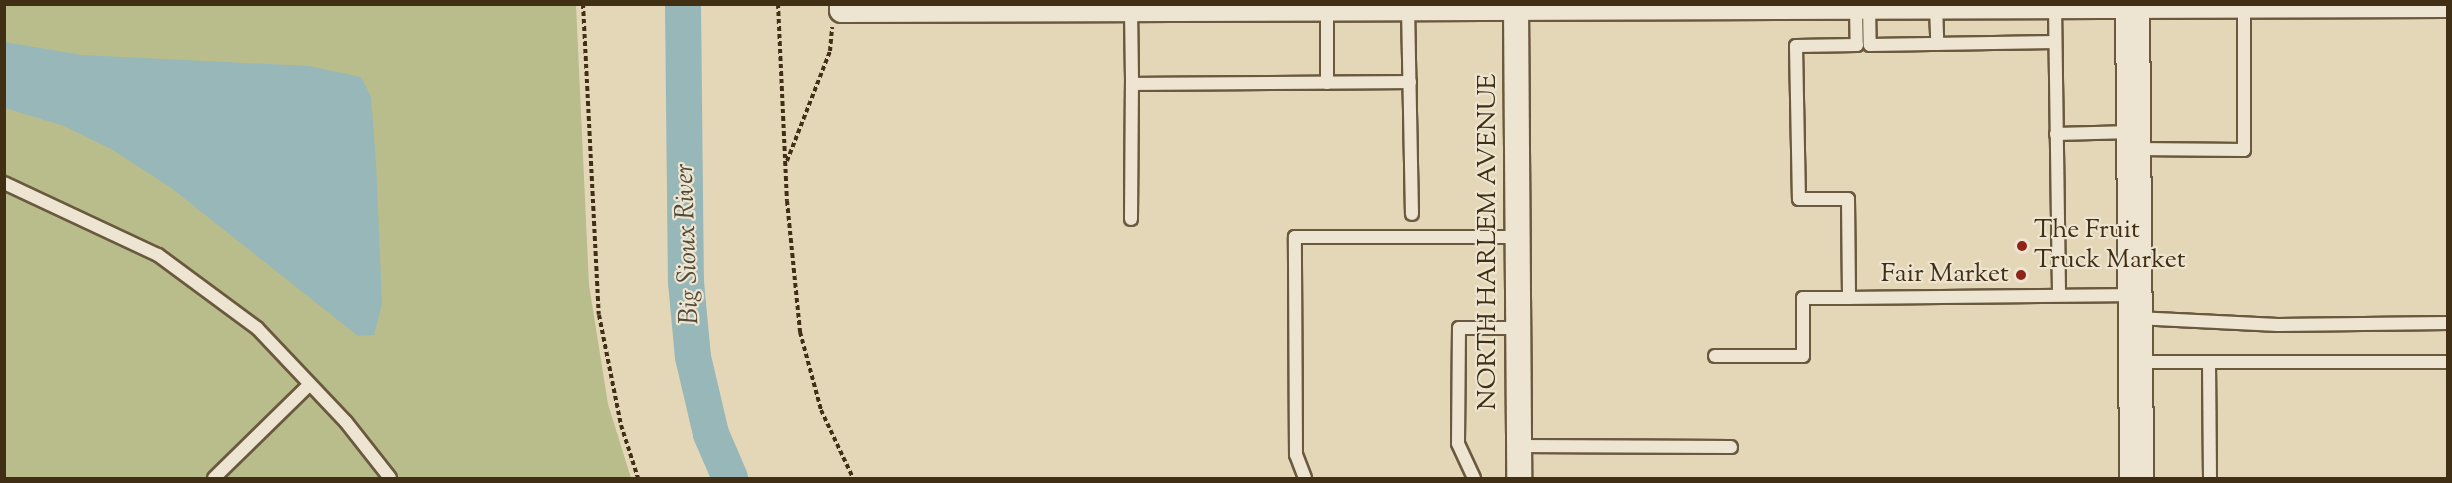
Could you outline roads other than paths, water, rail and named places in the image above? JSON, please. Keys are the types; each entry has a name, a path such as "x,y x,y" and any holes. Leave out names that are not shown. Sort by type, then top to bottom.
{"main road":[{"path":"2132,5 2136,478"}],"street":[{"path":"842,7 2441,5"},
{"name":"NORTH HARLEM AVENUE","path":"1516,6 1519,478"}],"lane":[{"path":"1327,82 1337,6"},
{"path":"1399,6 1410,82 1412,214"},
{"path":"1862,6 1870,45 2055,42"},
{"path":"1849,298 1848,200 1799,200 1796,46 1857,45 1862,6"},
{"path":"1936,6 1937,44"},
{"path":"2055,6 2059,295"},
{"path":"2056,134 2244,150 2244,6"},
{"path":"1131,8 1131,219"},
{"path":"1132,84 1410,82"},
{"path":"4,183 158,255 257,328 346,422 390,478"},
{"path":"1305,478 1296,455 1295,237 1517,237"},
{"path":"1715,357 1803,356 1803,298 2059,295 2278,325 2448,323"},
{"path":"1474,478 1458,443 1459,328 1518,328"},
{"path":"2135,362 2448,362"},
{"path":"2209,363 2210,478"},
{"path":"214,478 310,384"},
{"path":"1518,446 1731,447"}],"water":[{"path":"5,42 82,55 309,66 361,77 371,97 376,162 382,304 374,335 358,336 170,187 111,149 64,126 5,108"}],"waterway":[{"name":"Big Sioux River","path":"683,4 686,282 693,357 711,434 730,478"}],"place":[{"name":"The Fruit Truck Market","path":"2022,246"},
{"name":"Fair Market","path":"2021,275"}]}
